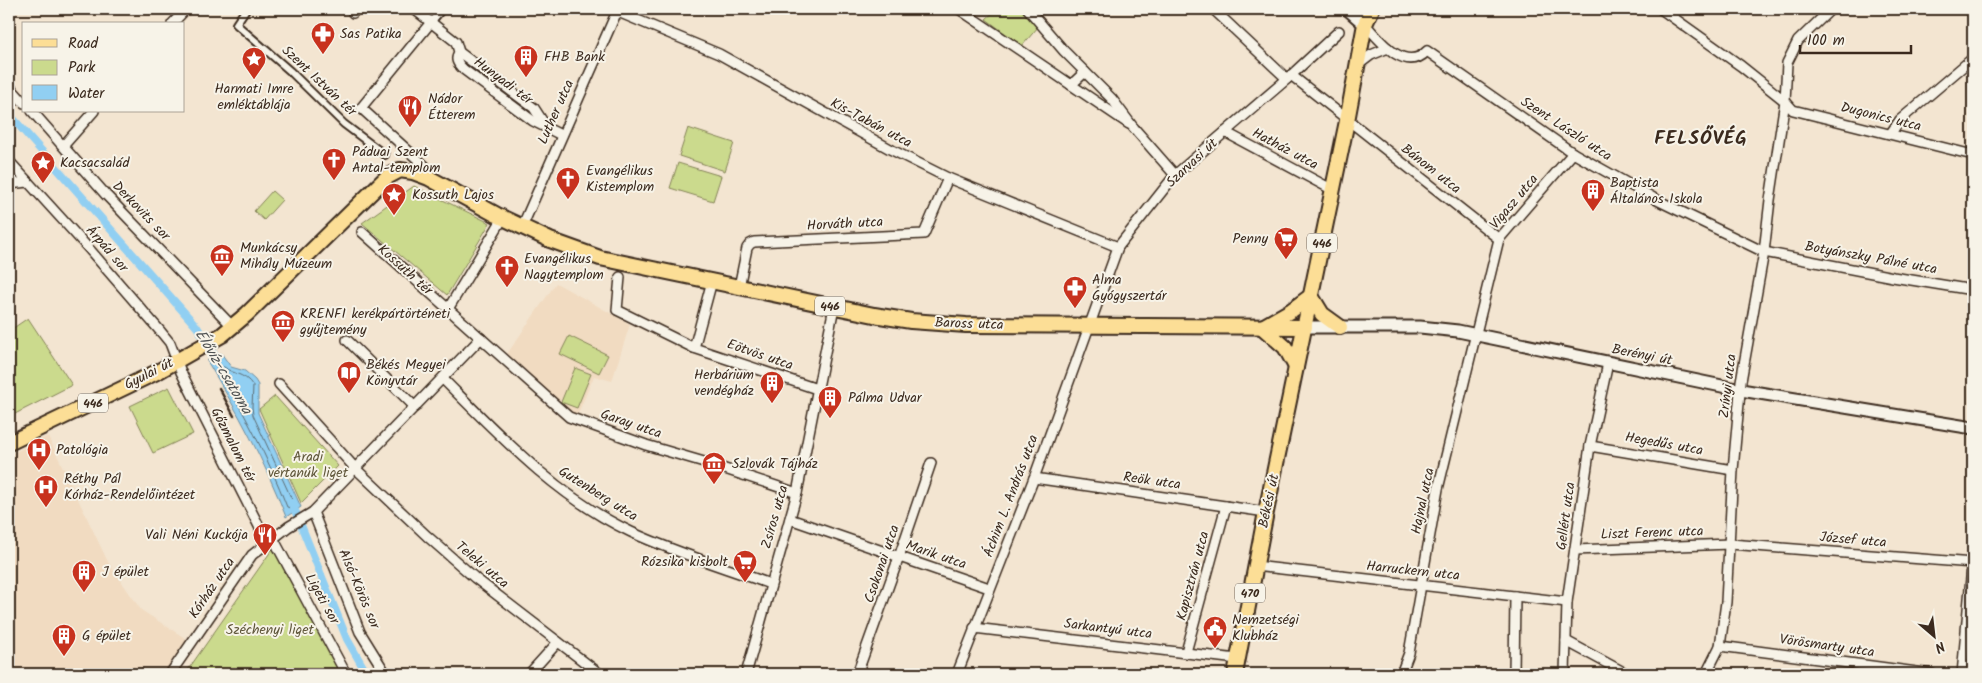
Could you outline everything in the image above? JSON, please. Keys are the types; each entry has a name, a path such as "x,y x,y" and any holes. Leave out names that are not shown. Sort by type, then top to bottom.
{"main road":[{"path":"1348,9 1365,24"},
{"name":"446","path":"1305,327 1365,24 1372,9"},
{"name":"446","path":"228,331 387,177 400,170 413,172 429,178 503,218 522,226"},
{"name":"Baross utca","path":"522,226 576,250 600,258 834,307 942,324 1088,327 1305,327"},
{"path":"1312,296 1322,314 1340,328"},
{"name":"446","path":"1262,327 1280,318 1312,296"},
{"path":"1262,327 1285,347 1296,368"},
{"name":"Békési út","path":"1235,674 1255,566 1305,327"},
{"name":"Gyulai út","path":"9,443 159,371 228,331"}],"street":[{"path":"174,22 186,9"},
{"name":"Szent István tér","path":"246,9 236,24 344,124 385,155"},
{"name":"Hunyadi tér","path":"414,9 432,21 456,42 459,52 534,108 545,125 561,134"},
{"path":"432,21 442,9"},
{"path":"959,9 1133,127"},
{"path":"1028,9 1112,99 1133,127 1175,175"},
{"name":"Bánom utca","path":"1213,9 1289,77 1499,239"},
{"name":"Dugonics utca","path":"1661,9 1741,66 1785,101 1793,110 1892,133 1973,155"},
{"name":"Zrínyi utca","path":"1706,674 1720,646 1726,602 1733,470 1741,381 1764,252 1785,101 1787,63 1798,41 1831,9"},
{"name":"Luther utca","path":"522,226 615,10"},
{"name":"Kis-Tabán utca","path":"615,10 719,54 883,146 948,178 1118,247"},
{"name":"Szent István tér","path":"429,178 425,166 361,108 432,21"},
{"name":"Szent László utca","path":"1365,24 1388,48 1403,57 1410,59 1418,58 1427,51 1573,154 1657,200 1764,252"},
{"name":"Szarvasi út","path":"1088,327 1118,247 1175,175 1340,31"},
{"path":"1358,65 1371,55 1388,48"},
{"path":"1892,133 1900,120 1973,58"},
{"path":"1071,85 1085,72"},
{"path":"9,86 22,101"},
{"name":"Derkovits sor","path":"33,112 228,331"},
{"path":"64,146 93,112"},
{"name":"Hatház utca","path":"1225,132 1333,190"},
{"name":"Vigasz utca","path":"1476,334 1499,239 1573,154"},
{"name":"Árpád sor","path":"9,161 161,332 170,343 176,360"},
{"name":"Horváth utca","path":"739,287 748,248 754,242 924,234 948,178"},
{"path":"9,184 28,182"},
{"path":"448,309 503,218"},
{"name":"Kossuth tér","path":"362,232 481,338"},
{"name":"Botyánszky Pálné utca","path":"1764,252 1893,278 1973,290"},
{"name":"Eötvös utca","path":"620,277 617,310 694,348 816,389"},
{"path":"694,348 712,281"},
{"name":"Zsíros utca","path":"746,674 797,493 816,389 834,307"},
{"name":"Áchim L. András utca","path":"956,674 1034,478 1088,327"},
{"name":"Berényi út","path":"1305,327 1420,327 1476,334 1741,390 1973,428"},
{"name":"Hajnal utca","path":"1400,674 1409,653 1438,489 1476,334"},
{"name":"Kórház utca","path":"170,674 252,555 288,527 309,514 481,338"},
{"name":"Garay utca","path":"481,338 538,392 569,417 646,445 797,493"},
{"path":"347,340 415,407"},
{"name":"Gőzmalom tér","path":"176,360 270,540"},
{"name":"Gellért utca","path":"1565,674 1567,602 1590,446 1608,363"},
{"name":"Gutenberg utca","path":"443,379 511,446 548,479 599,514 630,532 770,584"},
{"path":"279,384 355,468"},
{"name":"Hegedűs utca","path":"1590,446 1733,470"},
{"name":"Csokonai utca","path":"857,674 931,463"},
{"name":"Teleki utca","path":"355,468 475,578 600,674"},
{"name":"Reök utca","path":"1034,478 1266,512"},
{"name":"Kapisztrán utca","path":"1186,652 1226,506"},
{"name":"Alsó-Körös sor","path":"309,514 360,632 386,674"},
{"name":"Marik utca","path":"790,519 989,588"},
{"name":"Ligeti sor","path":"270,540 346,674"},
{"name":"Liszt Ferenc utca","path":"1575,550 1730,544"},
{"name":"József utca","path":"1730,544 1973,563"},
{"path":"1962,674 1973,556"},
{"name":"Harruckern utca","path":"1255,566 1567,602"},
{"path":"1514,674 1515,596"},
{"name":"Sarkantyú utca","path":"974,628 1186,652 1237,660"},
{"path":"1566,641 1627,674"},
{"path":"529,674 558,642"},
{"name":"Vörösmarty utca","path":"1720,646 1932,674"}],"shaded area":[{"path":"556,283 630,324 612,381 594,376 577,416 571,413 507,354"},
{"name":"Réthy Pál Kórház-Rendelőintézet","path":"48,436 108,562 141,610 188,640 165,674 9,674 9,455"}],"green space":[{"path":"997,9 1020,9 1038,27 1022,46 986,19"},
{"path":"688,128 734,143 725,171 679,156"},
{"path":"678,163 721,176 713,201 670,188"},
{"path":"414,186 490,223 447,295 362,223"},
{"path":"272,191 282,200 264,220 254,211"},
{"path":"28,318 72,385 9,417 9,331"},
{"path":"569,336 608,355 599,373 560,354"},
{"path":"575,368 591,374 577,408 561,402"},
{"path":"169,387 193,434 153,453 130,406"},
{"name":"Aradi vértanúk liget","path":"275,396 338,466 301,503 259,409"},
{"name":"Széchenyi liget","path":"276,544 340,674 185,674"}],"water":[{"path":"221,353 231,367 245,371 258,385 258,413 301,507 286,517 250,438 207,361"}],"waterway":[{"name":"Élővíz-csatorna","path":"9,114 197,327 220,364"},
{"name":"Élővíz-csatorna","path":"292,503 347,639 367,674"}],"railway":[{"path":"219,388 234,416"}],"place":[{"name":"Sas Patika","path":"323,55"},
{"name":"FHB Bank","path":"526,78"},
{"name":"Harmati Imre emléktáblája","path":"254,80"},
{"name":"Nádor Étterem","path":"410,128"},
{"name":"Páduai Szent Antal-templom","path":"334,181"},
{"name":"Kacsacsalád","path":"43,184"},
{"name":"Evangélikus Kistemplom","path":"568,200"},
{"name":"Baptista Általános Iskola","path":"1593,212"},
{"name":"Kossuth Lajos","path":"394,216"},
{"name":"Penny","path":"1286,260"},
{"name":"Munkácsy Mihály Múzeum","path":"222,277"},
{"name":"Evangélikus Nagytemplom","path":"507,288"},
{"name":"Alma Gyógyszertár","path":"1075,309"},
{"name":"KRENFI kerékpártörténeti gyűjtemény","path":"283,343"},
{"name":"Békés Megyei Könyvtár","path":"349,394"},
{"name":"Herbárium vendégház","path":"772,404"},
{"name":"Pálma Udvar","path":"830,419"},
{"name":"Patológia","path":"39,471"},
{"name":"Szlovák Tájház","path":"714,485"},
{"name":"Réthy Pál Kórház-Rendelőintézet","path":"46,508"},
{"name":"Vali Néni Kuckója","path":"265,556"},
{"name":"Rózsika kisbolt","path":"745,583"},
{"name":"J épület","path":"84,593"},
{"name":"Nemzetségi Klubház","path":"1215,649"},
{"name":"G épület","path":"64,657"}],"district":[{"name":"FELSŐVÉG","path":"1701,139"}]}
